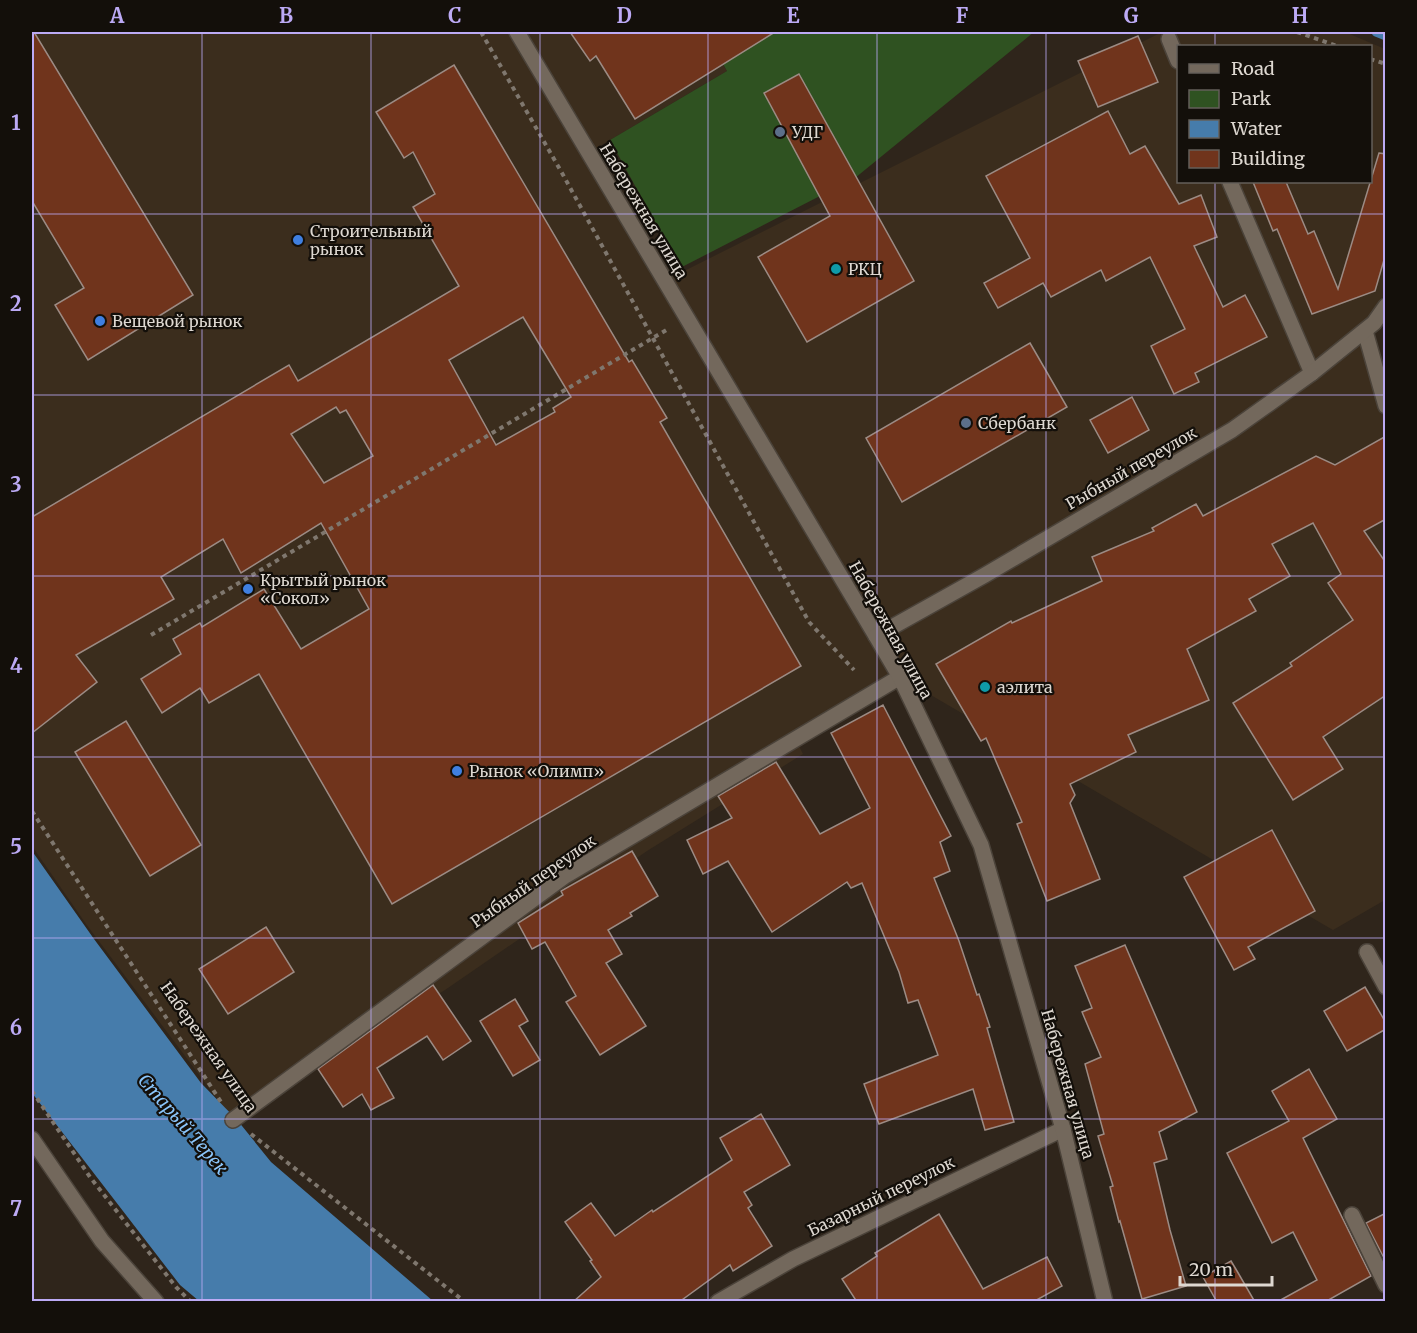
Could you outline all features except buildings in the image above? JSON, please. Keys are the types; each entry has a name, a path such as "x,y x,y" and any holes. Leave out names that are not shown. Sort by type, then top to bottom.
{"street":[{"name":"Набережная улица","path":"517,32 900,677 981,845 1063,1129 1105,1302"},
{"path":"1169,39 1177,57"},
{"path":"1230,183 1312,373"},
{"name":"Рыбный переулок","path":"876,636 1232,430 1312,373 1365,331 1386,306"},
{"path":"1365,331 1386,406"},
{"name":"Рыбный переулок","path":"233,1120 565,876 900,677"},
{"path":"1367,952 1386,987"},
{"name":"Базарный переулок","path":"718,1302 793,1259 1063,1129"},
{"path":"32,1139 102,1241 156,1302"},
{"path":"1352,1215 1386,1285"}],"path":[{"path":"481,32 809,622 854,670"},
{"path":"1297,32 1334,45"},
{"path":"151,635 687,317"},
{"name":"Набережная улица","path":"32,811 233,1120 465,1302"},
{"path":"32,1091 90,1177 176,1287 191,1302"}],"shaded area":[{"path":"32,32 704,32 727,71 588,153 666,280 1162,32 1345,32 1385,49 1385,306 1365,331 1386,392 1385,900 1333,930 900,677 799,746 803,754 647,851 445,990 233,1120 86,924 32,846"}],"green space":[{"path":"705,32 1034,32 855,178 680,268 610,140 727,71"}],"water":[{"name":"Старый Терек","path":"32,851 201,1083 238,1121 271,1162 433,1301 199,1301 180,1285 32,1093"}],"waterway":[{"path":"1376,32 1386,36"}],"place":[{"name":"УДГ","path":"780,132"},
{"name":"Строительный рынок","path":"298,240"},
{"name":"РКЦ","path":"836,269"},
{"name":"Вещевой рынок","path":"100,321"},
{"name":"Сбербанк","path":"966,423"},
{"name":"Крытый рынок «Сокол»","path":"248,589"},
{"name":"аэлита","path":"985,687"},
{"name":"Рынок «Олимп»","path":"457,771"}]}
